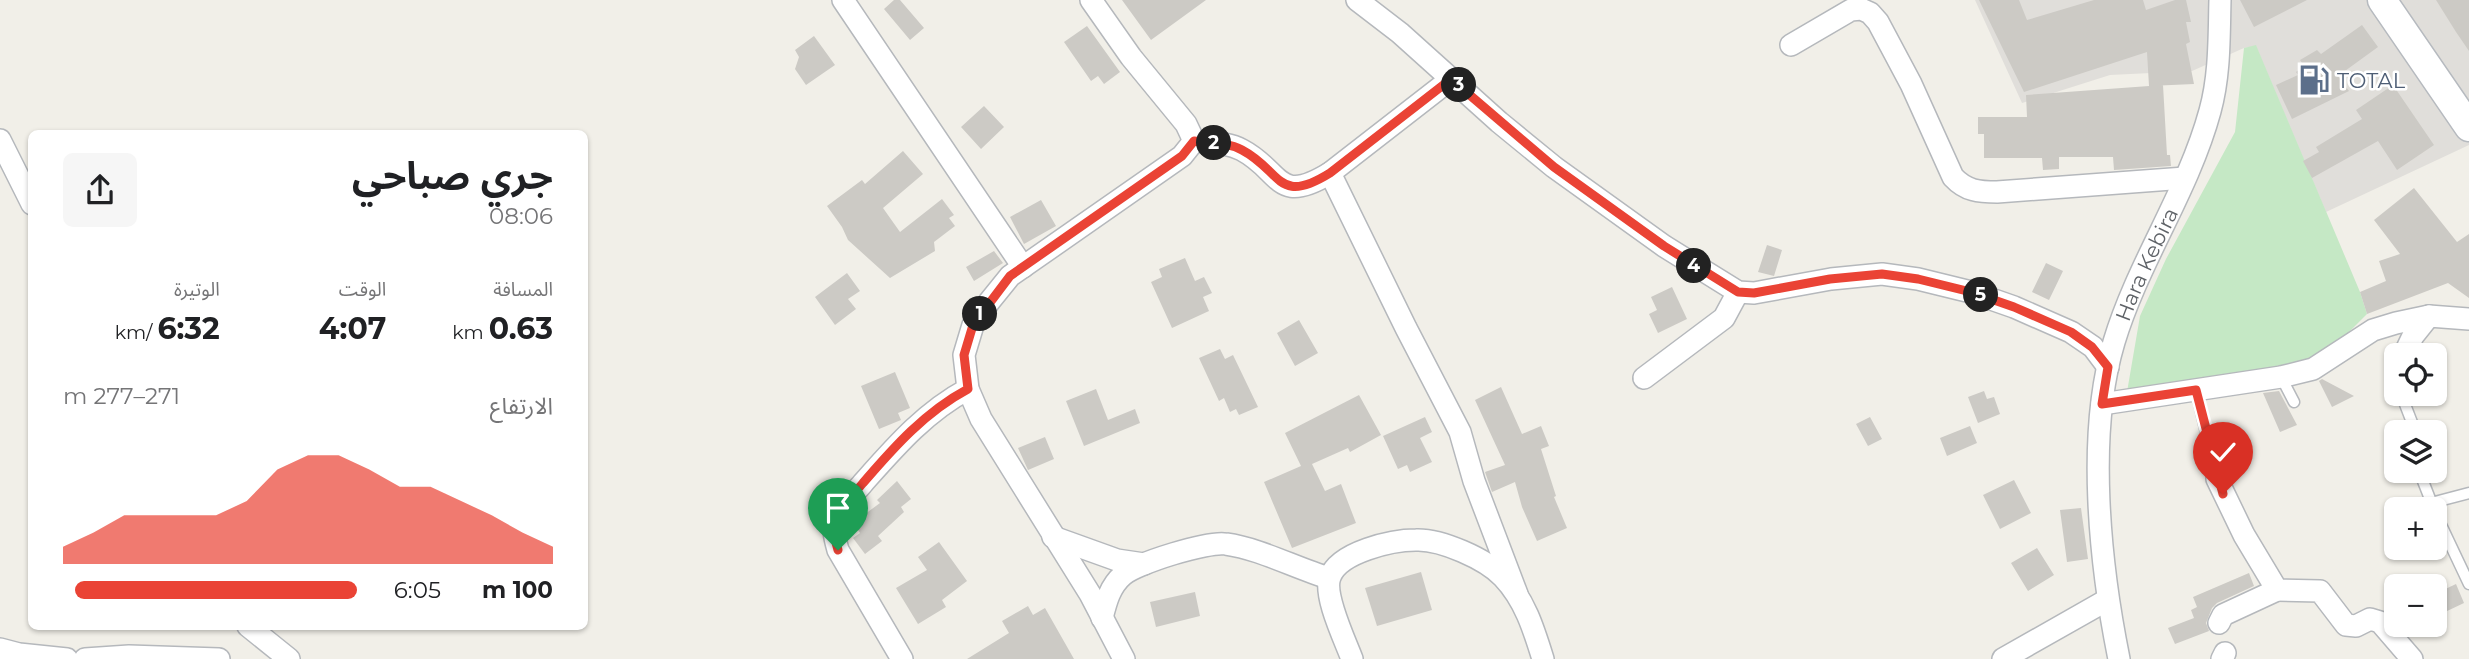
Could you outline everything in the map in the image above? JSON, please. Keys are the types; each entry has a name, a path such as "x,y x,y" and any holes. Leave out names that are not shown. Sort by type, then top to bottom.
{"main road":[{"path":"2382,0 2469,127"}],"street":[{"path":"843,0 1023,267"},
{"path":"1091,0 1130,57 1186,124 1194,141"},
{"path":"1357,0 1401,33 1554,167 1664,246 1738,292 1754,293 1830,279 1882,274 1918,279 1971,292 2071,332 2092,347 2108,367"},
{"name":"Hara Kebira","path":"2119,659 2107,600 2098,476 2102,404 2114,341 2161,227 2185,178 2210,111 2218,73 2220,0"},
{"path":"1791,45 1851,10 1861,9 1870,13 1878,22 1911,84 1953,177 1962,186 1974,191 1997,192 2185,178"},
{"path":"1194,141 1226,144 1243,150 1275,178 1296,188 1312,185 1451,79"},
{"path":"0,140 28,196"},
{"path":"1124,659 1090,594 981,419 968,389 964,355 973,325 1010,276 1182,156 1194,141"},
{"path":"1330,173 1460,432 1474,481 1543,659"},
{"path":"1644,378 1724,318 1738,292"},
{"path":"2102,404 2281,377 2313,369 2373,330 2429,316 2469,319"},
{"path":"2410,343 2429,316"},
{"path":"902,659 838,550 833,531 836,517 897,443 948,400 968,389"},
{"path":"2217,478 2244,535 2277,590"},
{"path":"1053,537 1117,560 1144,564"},
{"path":"1352,659 1329,595 1329,578 1335,568 1362,551 1416,539 1448,547 1469,554 1502,575 1517,594"},
{"path":"1102,618 1107,598 1124,574 1144,564 1224,543 1329,578"},
{"path":"2219,623 2223,615 2277,590 2320,591 2346,625 2356,626 2370,619 2379,622 2412,659"},
{"path":"2003,659 2107,600"},
{"path":"253,630 289,659"},
{"path":"0,649 19,654 67,659"},
{"path":"85,659 128,656 219,659"}],"lane":[{"path":"2281,377 2294,402"},
{"path":"2196,390 2217,478"},
{"path":"2447,502 2469,493"},
{"path":"2447,537 2469,583"}],"shaded area":[{"path":"1975,0 2469,0 2469,145 2326,212 2256,46 2244,48 2192,71 2110,75 2022,103"}],"green space":[{"path":"2256,45 2367,314 2348,333 2309,361 2265,371 2127,392 2140,316 2166,259 2235,132 2244,48"}],"building":[{"path":"894,0 900,0 924,28 910,40 884,9"},
{"path":"1122,0 1206,0 1151,40"},
{"path":"1979,0 2019,0 2027,20 2094,0 2143,0 2146,10 2175,0 2186,0 2191,22 2186,22 2190,42 2186,44 2194,84 2149,86 2147,52 2024,92"},
{"path":"2240,0 2307,0 2254,27"},
{"path":"2436,0 2469,0 2469,51 2456,32"},
{"name":"TOTAL","path":"2362,25 2378,47 2338,76 2349,91 2292,119 2276,85 2298,75 2296,72 2304,66 2300,60 2317,50 2321,54"},
{"path":"1087,26 1120,72 1104,84 1098,76 1091,81 1064,42"},
{"path":"814,36 835,65 806,85 795,69 799,57 795,50"},
{"path":"2163,85 2167,155 2170,155 2171,166 2114,170 2113,157 2059,157 2059,169 2043,170 2042,158 1984,158 1984,134 1978,134 1978,117 2027,117 2026,95"},
{"path":"2393,85 2434,145 2397,170 2378,141 2312,178 2303,161 2319,152 2316,147 2362,119 2356,110"},
{"path":"984,106 1004,127 981,149 961,127"},
{"path":"903,151 923,174 883,208 900,232 942,199 954,215 949,218 955,226 934,242 935,251 890,278 848,240 827,206 862,180 865,184"},
{"path":"2414,188 2457,242 2469,234 2469,298 2448,283 2367,314 2360,292 2386,281 2379,261 2400,254 2374,220"},
{"path":"1041,200 1056,226 1024,244 1010,217"},
{"path":"1767,245 1782,250 1774,276 1758,272"},
{"path":"994,251 1003,263 974,281 966,267"},
{"path":"1185,258 1195,281 1204,277 1212,293 1203,297 1209,311 1172,328 1151,282 1162,277 1159,269"},
{"path":"2046,263 2063,271 2049,300 2032,292"},
{"path":"847,273 860,291 848,299 856,309 835,325 815,297"},
{"path":"1672,287 1687,319 1658,333 1649,314 1657,310 1651,297"},
{"path":"1299,320 1318,353 1295,366 1277,333"},
{"path":"1220,349 1225,359 1233,355 1258,407 1239,415 1236,409 1230,412 1224,398 1219,401 1199,358"},
{"path":"895,372 910,408 898,413 901,420 879,429 861,386"},
{"path":"2322,379 2354,396 2332,407 2319,381"},
{"path":"1501,387 1522,434 1541,426 1549,446 1541,449 1556,496 1554,497 1567,528 1537,541 1522,507 1515,482 1492,492 1485,472 1505,465 1475,400"},
{"path":"1096,389 1108,420 1135,409 1140,423 1084,446 1066,401"},
{"path":"1984,391 1987,399 1994,397 2000,414 1978,423 1968,397"},
{"path":"2279,391 2297,425 2280,432 2263,393"},
{"path":"1359,395 1381,435 1350,452 1348,448 1312,464 1325,491 1341,484 1356,523 1292,548 1264,482 1301,466 1285,433"},
{"path":"1425,417 1432,432 1420,438 1432,462 1410,472 1407,465 1398,469 1383,436"},
{"path":"1870,417 1882,439 1868,446 1856,424"},
{"path":"1970,426 1977,443 1947,456 1940,438"},
{"path":"1045,437 1054,459 1028,470 1018,448"},
{"path":"2014,480 2031,513 2000,529 1983,495"},
{"path":"897,481 911,499 901,507 904,512 878,536 882,541 865,554 853,538 860,533 853,523 880,503 877,500"},
{"path":"2081,508 2088,559 2067,562 2060,510"},
{"path":"939,542 967,581 942,600 946,607 918,624 896,588 927,570 918,557"},
{"path":"2037,548 2054,575 2028,591 2011,563"},
{"path":"1421,572 1432,610 1377,626 1365,588"},
{"path":"2249,573 2254,586 2217,603 2212,608 2206,623 2209,631 2175,644 2168,628 2194,618 2191,610 2197,607 2193,597"},
{"path":"2456,584 2464,603 2447,611 2447,588"},
{"path":"1195,592 1200,616 1156,627 1150,602"},
{"path":"1028,606 1033,615 1045,608 1074,659 967,659 1009,633 1002,621"}],"place":[{"name":"TOTAL","path":"2314,80"}],"route":[{"path":"838,550 833,531 836,517 845,504 897,443 948,400 968,389 964,355 973,325 1010,276 1182,156 1194,141 1226,144 1243,150 1284,184 1296,188 1312,185 1451,79 1554,167 1693,266 1738,292 1754,293 1830,279 1882,274 1918,279 1971,292 2071,332 2092,347 2108,367 2102,404 2196,390 2223,494"}]}
